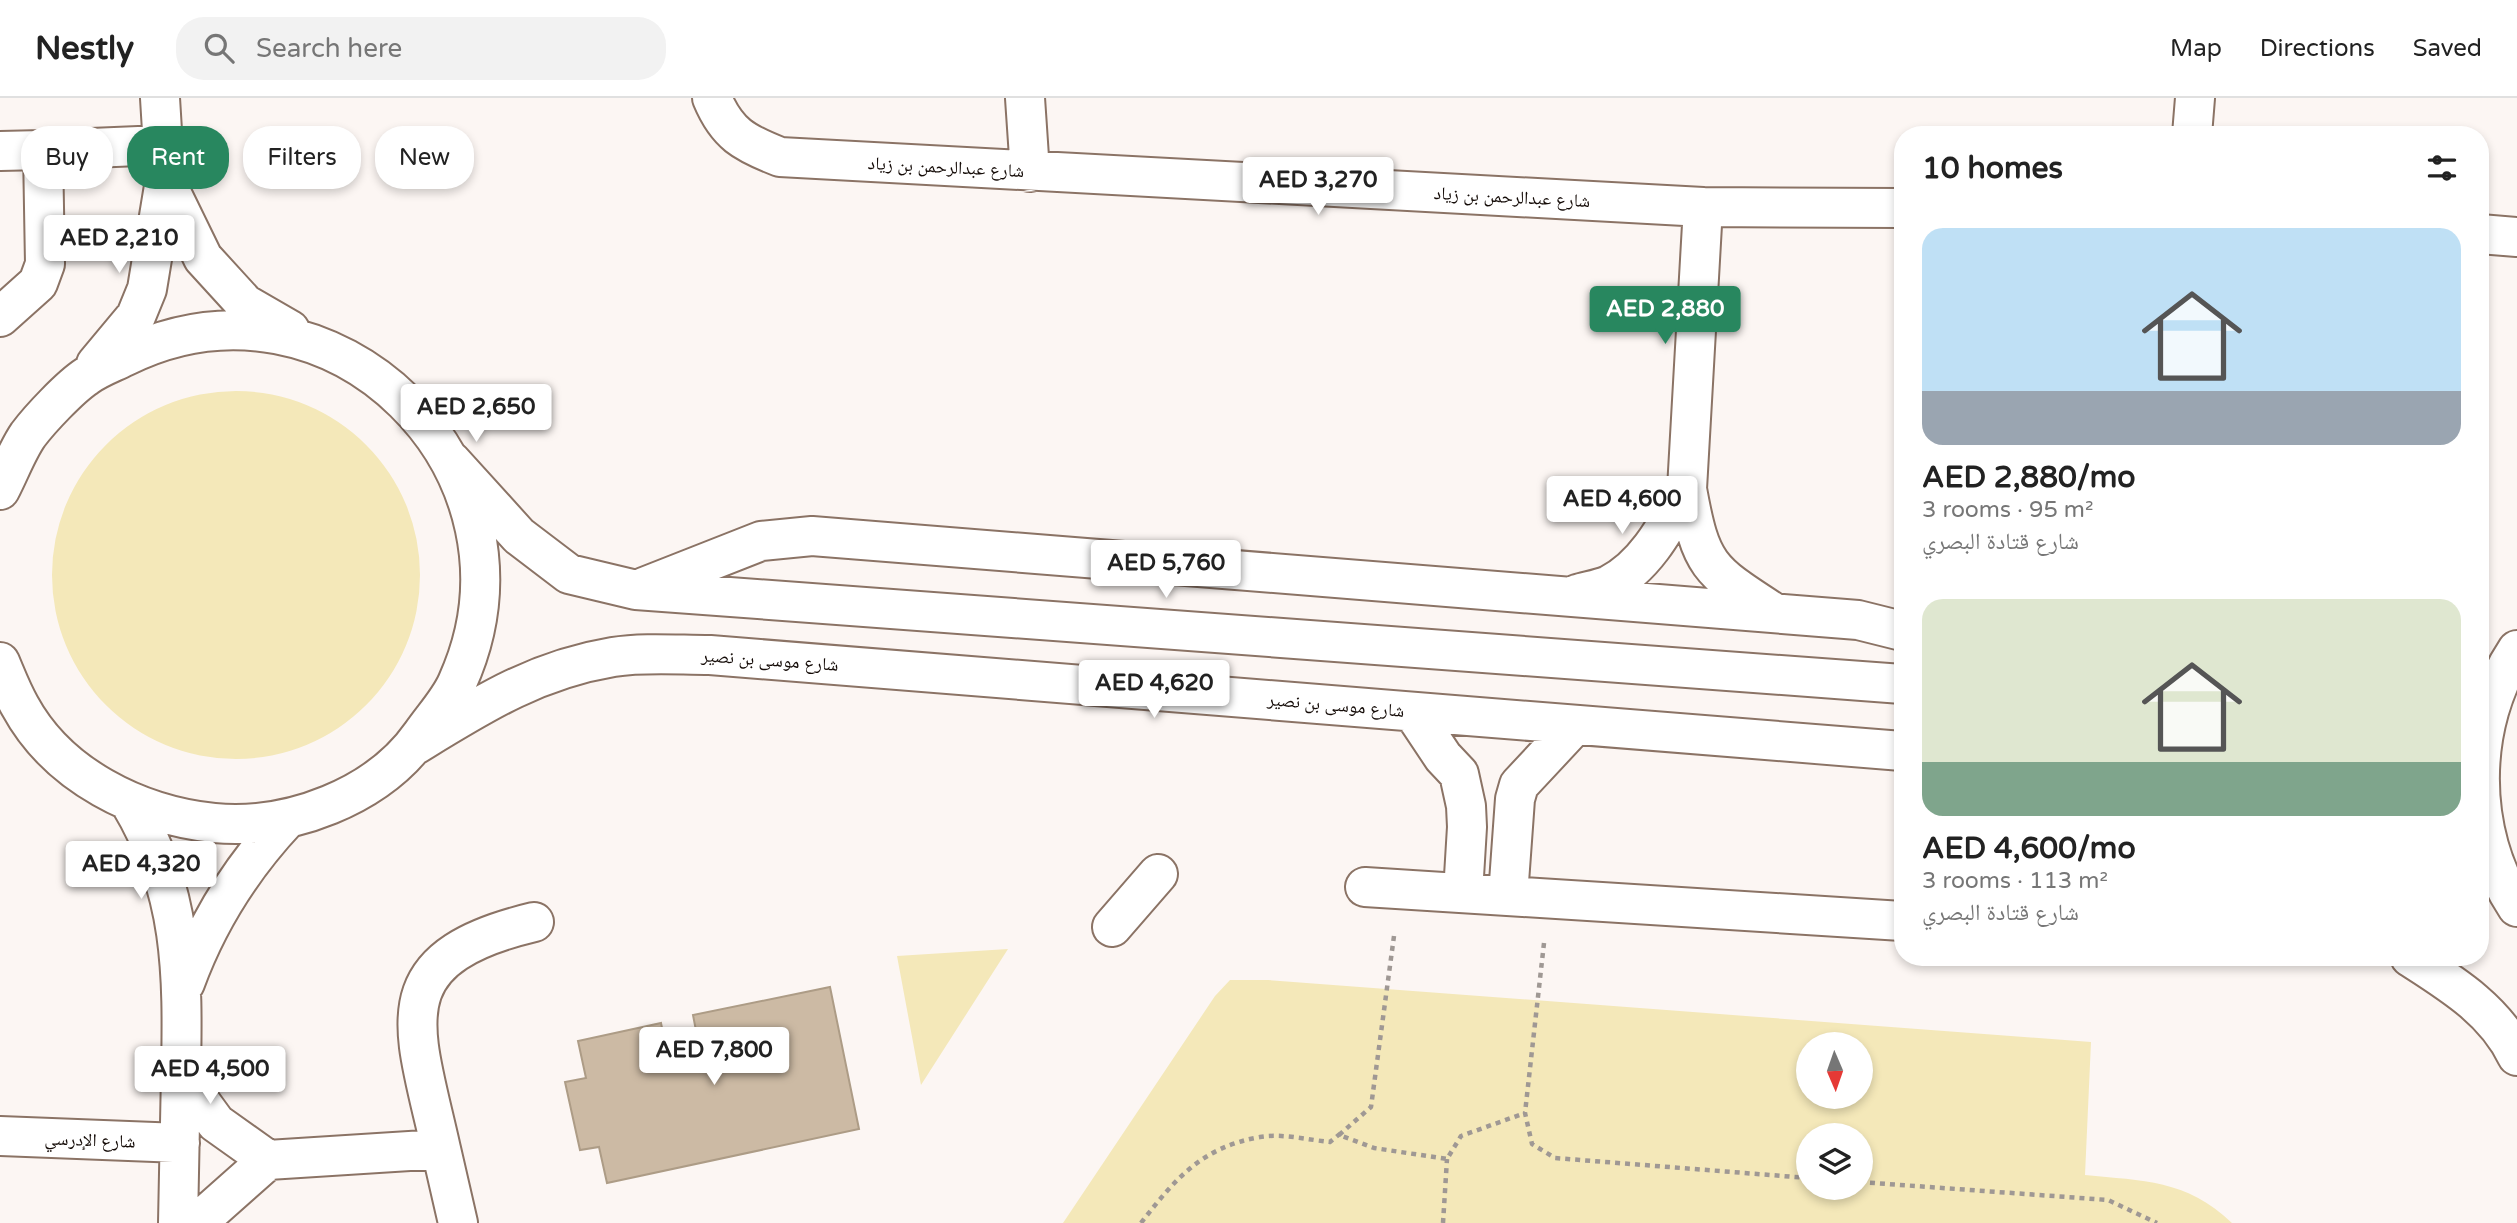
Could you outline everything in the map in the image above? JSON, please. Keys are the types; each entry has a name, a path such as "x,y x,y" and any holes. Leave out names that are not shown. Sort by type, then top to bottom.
{"street":[{"path":"160,98 162,126"},
{"name":"شارع عبدالرحمن بن زياد","path":"712,98 722,121 747,144 780,157 1703,207 1894,208"},
{"path":"1025,98 1030,172"},
{"path":"2193,126 2195,98"},
{"path":"0,151 21,151"},
{"path":"0,317 38,283 45,264 44,189"},
{"path":"0,462 86,376 136,316 147,289 160,189"},
{"path":"175,189 204,258 245,304 312,343 368,370 415,410 452,461 519,536 569,574 636,590 1894,683"},
{"path":"1703,207 1687,489 1695,534 1712,569 1774,613"},
{"path":"2489,235 2517,237"},
{"path":"86,376 156,341 234,329 312,343"},
{"path":"0,491 29,435"},
{"path":"0,662 10,701 50,747 88,779 130,803 181,820 234,825 287,819 334,803 376,779 412,747 457,684 479,610 477,533 452,461"},
{"path":"1566,597 1609,585 1637,565 1663,532 1687,489"},
{"path":"636,590 761,541 812,536 1858,620 1894,629"},
{"name":"شارع موسى بن نصير","path":"412,747 500,693 555,672 614,657 710,654 1894,750"},
{"path":"2489,714 2502,663"},
{"path":"1413,712 1443,757 1459,774 1466,806 1463,893"},
{"path":"1508,896 1515,799 1519,785 1575,725"},
{"path":"130,803 149,835 174,910 183,988 178,1223"},
{"path":"183,988 215,914 260,848 287,819"},
{"path":"2489,854 2517,907"},
{"path":"1112,927 1158,874"},
{"path":"1365,887 1894,920"},
{"path":"458,1223 416,1036 416,1009 425,981 444,961 470,943 500,930 534,922"},
{"path":"2424,966 2469,995 2508,1038 2517,1056"},
{"path":"181,1075 216,1123 268,1160"},
{"name":"شارع الإدرسي","path":"0,1136 180,1143"},
{"path":"197,1223 268,1160 441,1149"}],"path":[{"path":"1394,936 1371,1107 1339,1135 1374,1148 1447,1159"},
{"path":"1544,943 1525,1113 1532,1143 1555,1158 1796,1177"},
{"path":"1141,1223 1176,1178 1215,1151 1262,1136 1330,1142 1371,1107"},
{"path":"1443,1223 1447,1159 1461,1136 1525,1113"},
{"path":"1873,1183 2108,1200 2157,1223"}],"shaded area":[{"path":"236,391 272,395 306,405 338,422 366,445 389,473 406,505 416,539 420,575 416,611 406,645 389,677 366,705 338,728 306,745 272,755 236,759 200,755 166,745 134,728 106,705 83,677 66,645 56,611 52,575 56,539 66,505 83,473 106,445 134,422 166,405 200,395"},
{"path":"1008,949 921,1085 897,956"},
{"path":"1230,980 1268,980 2091,1042 2085,1175 2145,1181 2181,1190 2215,1209 2232,1223 1063,1223 1215,996"}],"building":[{"path":"830,987 859,1129 607,1183 599,1147 580,1150 565,1082 586,1078 578,1041 661,1023 666,1048 698,1041 693,1015"}]}
